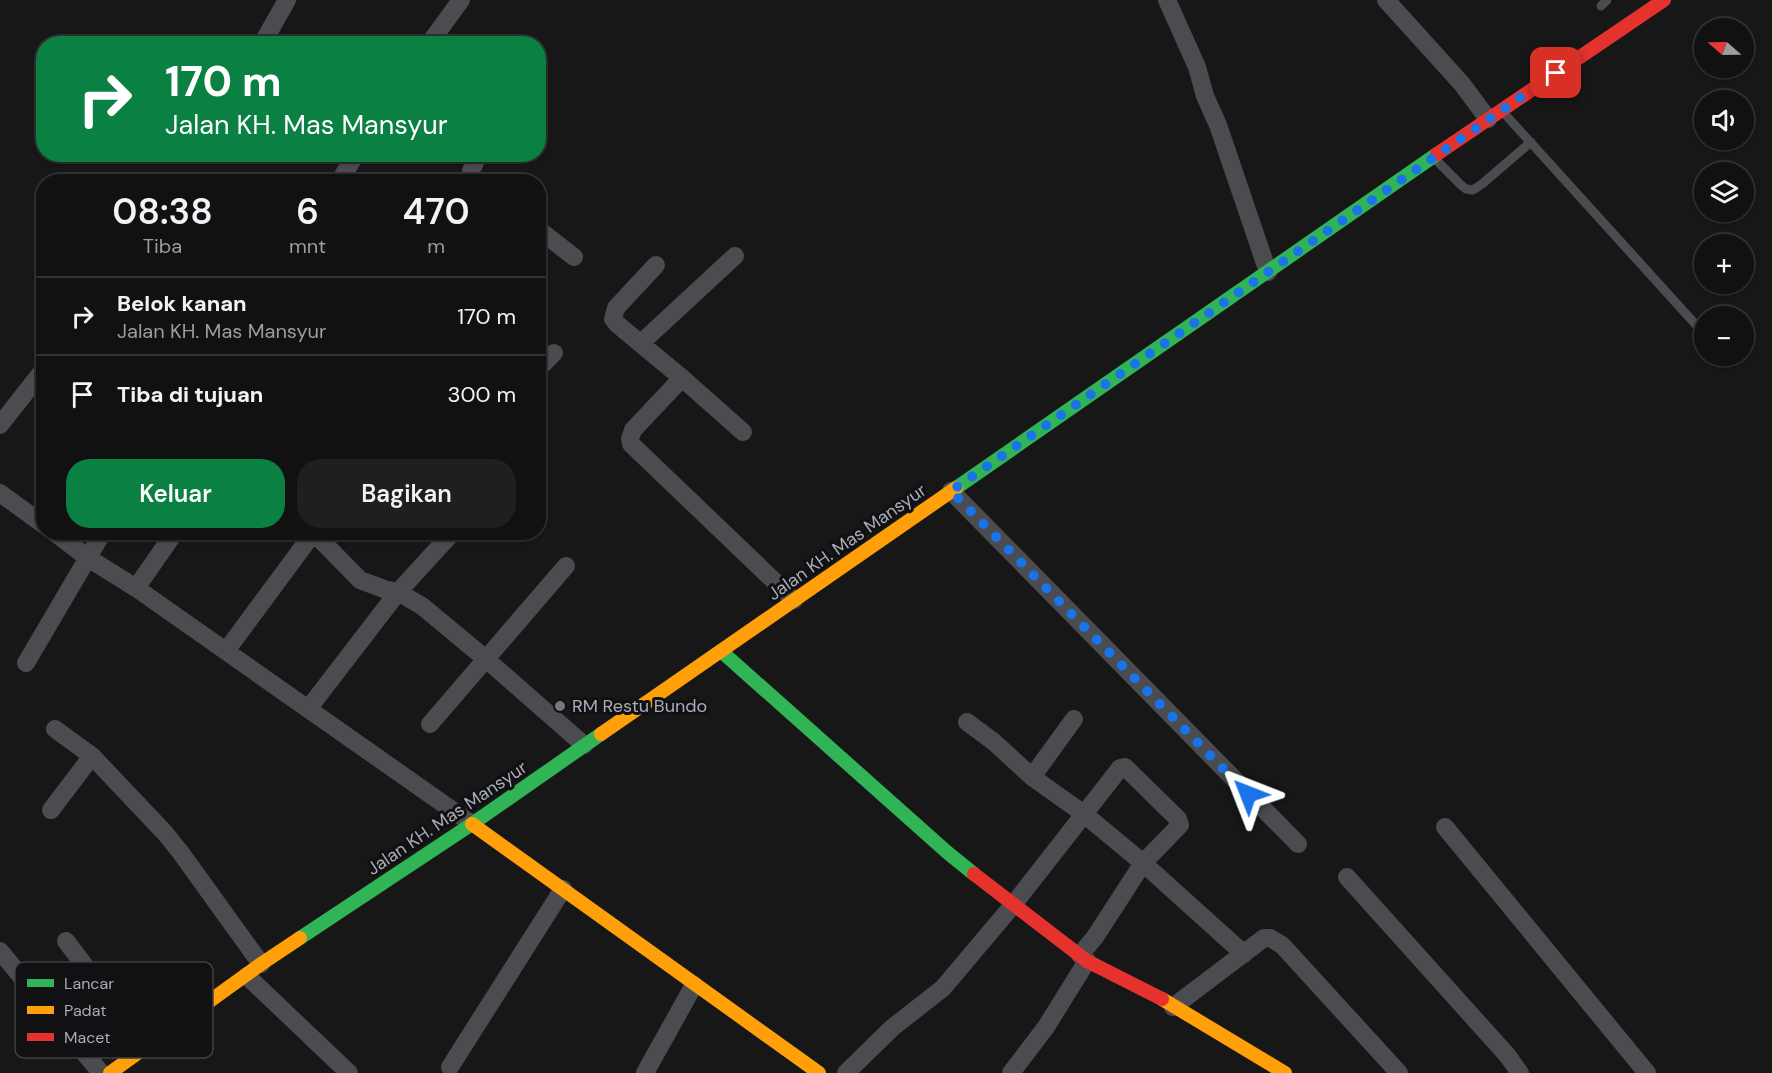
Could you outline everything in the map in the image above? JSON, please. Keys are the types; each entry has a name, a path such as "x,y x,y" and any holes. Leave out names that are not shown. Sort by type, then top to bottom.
{"street":[{"path":"267,36 287,0"},
{"path":"435,36 461,0"},
{"path":"1167,0 1197,67 1205,96 1218,125 1268,272"},
{"path":"1386,0 1462,84 1495,115"},
{"name":"Jalan KH. Mas Mansyur","path":"213,999 472,824 1664,0"},
{"path":"546,235 573,257"},
{"path":"641,343 735,256"},
{"path":"656,265 616,308 613,315 615,322 743,432"},
{"path":"546,361 554,353"},
{"path":"682,378 633,430 630,437 631,444 794,600"},
{"path":"0,425 36,379"},
{"path":"951,491 1298,844"},
{"path":"0,493 36,519"},
{"path":"64,540 472,824 819,1073"},
{"path":"26,663 98,540"},
{"path":"136,588 169,540"},
{"path":"226,651 308,540"},
{"path":"320,540 360,580 384,589 398,591 422,606 584,745"},
{"path":"308,709 398,591 446,540"},
{"path":"430,724 566,566"},
{"path":"721,651 948,853 1013,905 1084,958 1149,992 1285,1073"},
{"path":"1032,777 1074,718"},
{"path":"967,722 994,742 1032,777 1084,814 1143,863 1244,954"},
{"path":"55,729 92,756 165,833 181,853 254,970 349,1073"},
{"path":"51,810 92,756"},
{"path":"846,1073 892,1028 943,988 1013,905 1120,768 1125,767 1180,822 1178,828 1143,863 1095,936 1046,1027 1011,1073"},
{"path":"1445,827 1647,1073"},
{"path":"1347,877 1507,1055 1520,1073"},
{"path":"450,1067 563,890"},
{"path":"1173,1007 1264,938 1270,938 1276,940 1399,1073"},
{"path":"66,941 82,962"},
{"path":"0,951 15,969"},
{"path":"645,1073 694,985"},
{"path":"89,1058 101,1073"},
{"name":"Jalan KH. Mas Mansyur","path":"110,1073 131,1058"}],"lane":[{"path":"1495,115 1531,142 1694,323"},
{"path":"1434,158 1461,185 1473,190 1531,142"}],"traffic: fast":[{"path":"956,488 1437,154"},
{"path":"721,651 974,874"},
{"path":"300,938 472,824 601,734"}],"traffic: slow":[{"path":"601,734 956,488"},
{"path":"472,824 819,1073"},
{"path":"213,999 300,938"},
{"path":"1162,999 1285,1073"},
{"path":"110,1073 131,1058"}],"traffic: jam":[{"path":"1437,154 1664,0"},
{"path":"974,874 1087,961 1162,999"}],"place":[{"name":"RM Restu Bundo","path":"560,706"}],"route":[{"path":"1248,794 951,491 1556,73"}]}
